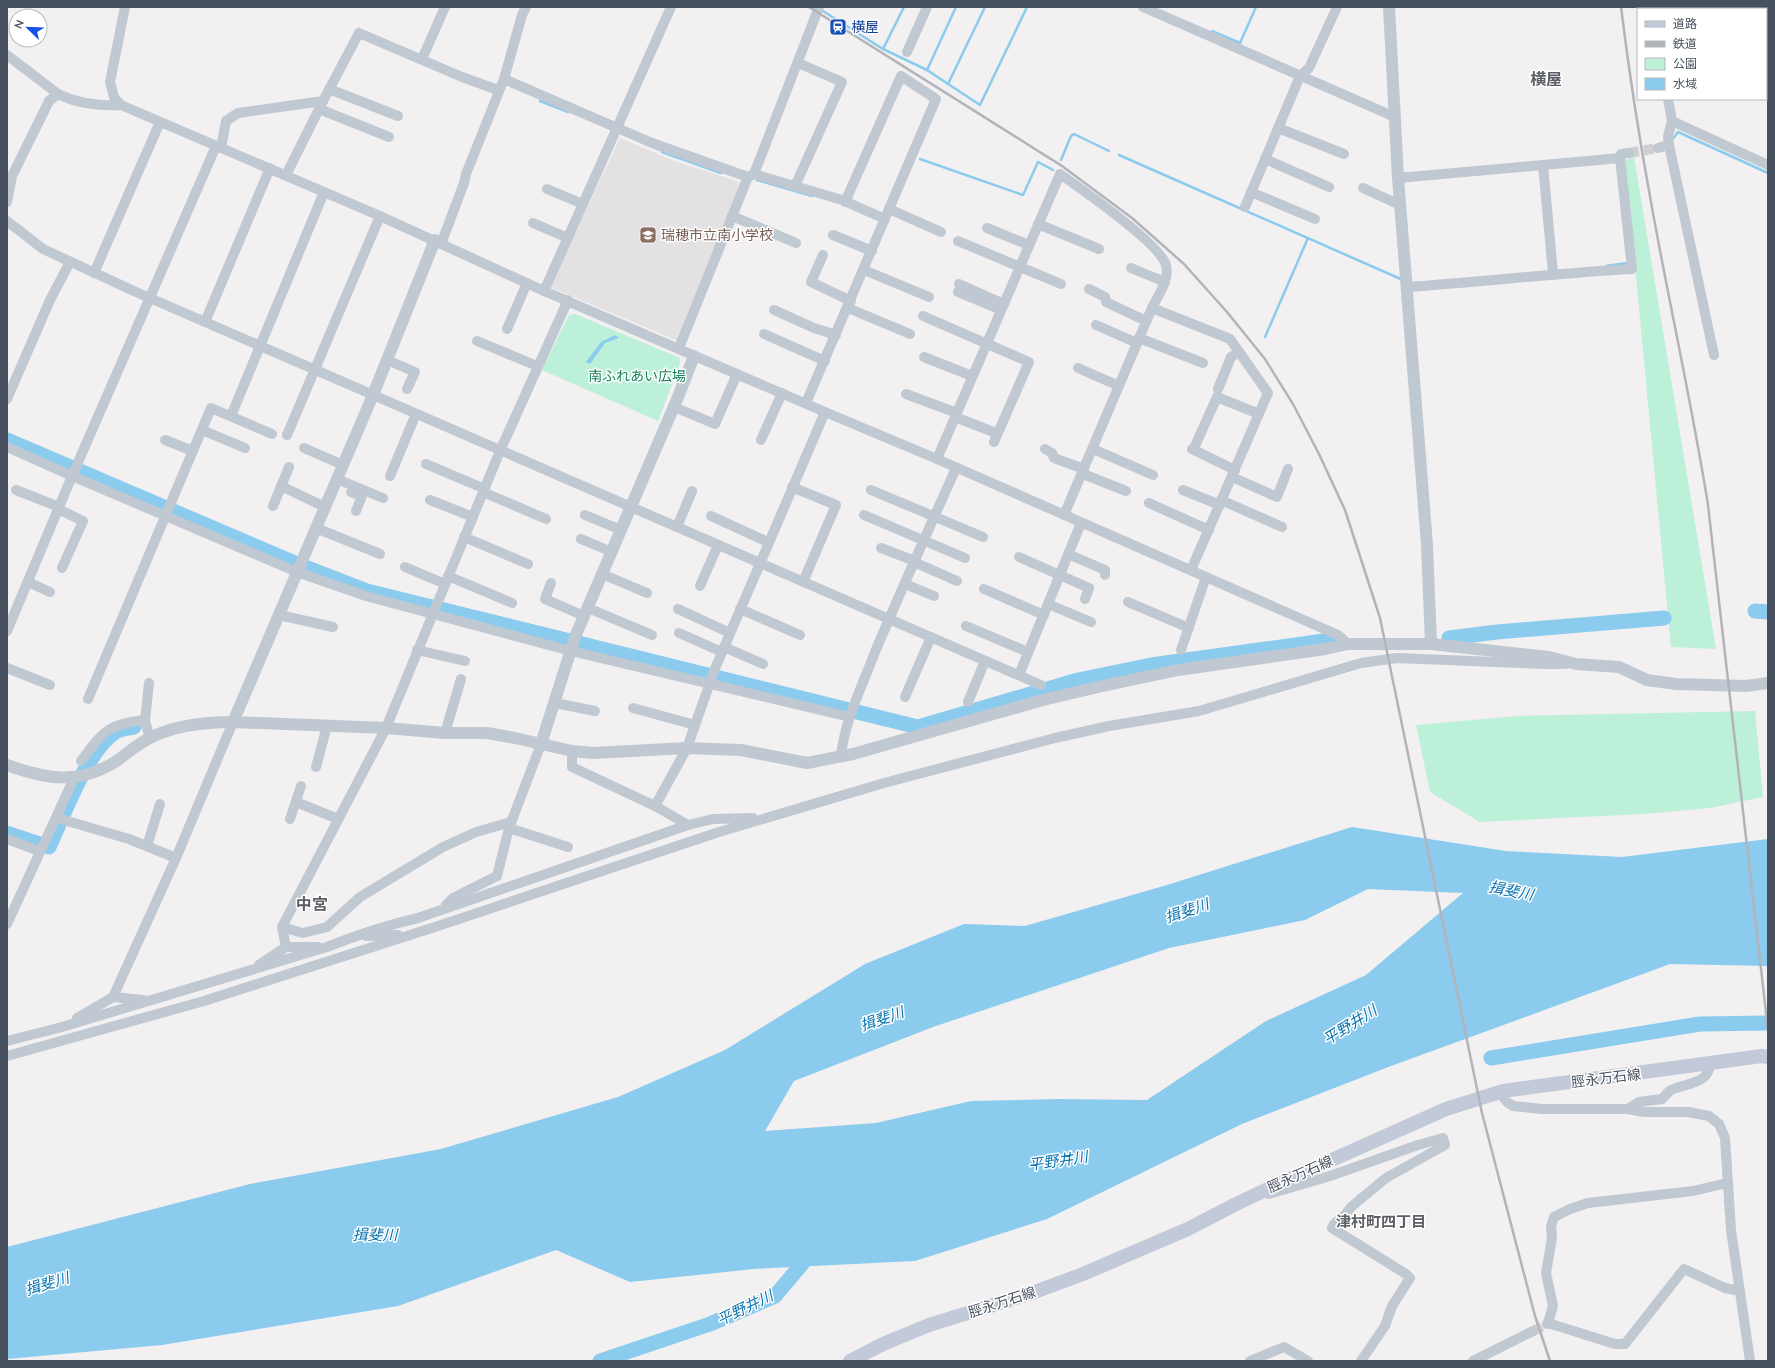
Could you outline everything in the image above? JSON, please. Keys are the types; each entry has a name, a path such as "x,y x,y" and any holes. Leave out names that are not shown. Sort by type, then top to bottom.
{"main road":[{"name":"脛永万石線","path":"850,1361 883,1344 930,1325 1032,1293 1083,1274 1188,1229 1236,1204 1446,1110 1503,1091 1768,1057"}],"street":[{"path":"125,7 110,82 114,97 121,105 380,216 544,291 568,300 679,348 694,356 937,459 1081,523 1206,576 1338,635 1348,644"},
{"path":"422,59 445,7"},
{"path":"31,1050 62,1027 113,997 176,858 438,242 498,90 504,79 522,15 526,7"},
{"path":"544,291 671,7"},
{"path":"679,348 732,216 751,175 798,63 819,7"},
{"path":"907,52 927,7"},
{"path":"1143,7 1395,116"},
{"path":"1245,207 1300,76 1309,68 1337,7"},
{"path":"1389,7 1398,178 1408,287 1427,545 1432,644"},
{"path":"286,175 359,33 462,77 498,90"},
{"path":"7,55 58,94 86,103 102,106 121,105"},
{"path":"796,186 842,82 798,63"},
{"path":"806,403 936,99 901,76 846,202"},
{"path":"504,79 617,129 691,158 796,186 941,232"},
{"path":"329,89 398,116"},
{"path":"7,202 12,176 48,101 58,94"},
{"path":"1668,100 1672,121 1668,136 1669,145 1714,355"},
{"path":"7,631 72,476 218,147 226,121 238,113 321,105 389,137"},
{"path":"1672,121 1768,165"},
{"path":"94,273 160,122"},
{"path":"1278,128 1344,154"},
{"path":"1658,148 1669,145"},
{"path":"1408,287 1483,282 1553,274 1632,269 1620,158 1621,154 1629,153"},
{"path":"1398,178 1620,158"},
{"path":"1265,160 1329,187"},
{"path":"1543,165 1553,274"},
{"path":"205,322 270,168"},
{"path":"937,459 986,342 1060,174 1102,204 1155,249 1166,264 1167,276 1146,321 1120,386 1064,515"},
{"path":"1363,188 1400,205"},
{"path":"547,189 583,204"},
{"path":"231,416 324,192"},
{"path":"1251,192 1315,219"},
{"path":"287,435 380,216"},
{"path":"732,216 796,243"},
{"path":"7,221 43,249 151,299 759,562 889,620 1041,684"},
{"path":"534,223 568,238"},
{"path":"1038,224 1099,249"},
{"path":"989,225 1030,242"},
{"path":"833,235 872,251"},
{"path":"958,241 1060,284"},
{"path":"823,255 811,282 849,304 910,334"},
{"path":"7,399 50,300 70,262"},
{"path":"1131,268 1165,282"},
{"path":"864,270 929,297"},
{"path":"507,329 527,283"},
{"path":"959,288 1002,307"},
{"path":"1089,288 1105,297 1106,302 1146,321"},
{"path":"286,947 282,927 386,728 500,450 568,300"},
{"path":"1152,308 1230,339 1268,393 1191,570"},
{"path":"774,310 814,328 836,335"},
{"path":"906,394 956,415 995,438 1029,362 986,342 923,316"},
{"path":"1096,325 1203,363"},
{"path":"764,334 825,361"},
{"path":"478,341 537,366"},
{"path":"1218,389 1231,357 1239,352"},
{"path":"442,909 453,898 497,876 510,825 555,703 575,637 674,407 694,356"},
{"path":"924,357 972,376"},
{"path":"387,360 415,372 407,389"},
{"path":"1078,368 1120,386"},
{"path":"674,407 715,424 737,374"},
{"path":"761,440 782,393"},
{"path":"1259,414 1217,397 1194,447 1233,473 1277,497 1288,469"},
{"path":"88,699 211,408 272,434"},
{"path":"655,806 687,748 723,649 759,562 825,412"},
{"path":"390,476 416,414"},
{"path":"202,430 245,448"},
{"path":"165,440 193,451"},
{"path":"7,447 297,572 366,596 571,651 850,716"},
{"path":"304,448 343,465"},
{"path":"1044,449 1052,453 1054,458 1126,491"},
{"path":"1093,449 1153,474"},
{"path":"426,464 546,519"},
{"path":"273,506 290,467"},
{"path":"841,756 843,736 850,716 889,620 956,468"},
{"path":"336,482 383,498"},
{"path":"336,482 362,496 356,511"},
{"path":"281,486 325,507"},
{"path":"792,487 836,505 803,582"},
{"path":"16,490 59,508 83,521 62,568"},
{"path":"872,490 983,537"},
{"path":"1183,490 1220,502 1282,527"},
{"path":"677,527 692,491"},
{"path":"430,500 473,517"},
{"path":"1149,503 1209,530"},
{"path":"585,515 621,530"},
{"path":"864,515 965,558"},
{"path":"711,516 768,542"},
{"path":"1019,675 1081,523"},
{"path":"316,528 380,554"},
{"path":"464,537 528,564"},
{"path":"581,539 612,552"},
{"path":"700,586 718,545"},
{"path":"881,548 957,581"},
{"path":"1020,554 1062,571 1089,588 1085,599"},
{"path":"1068,554 1105,570 1105,575"},
{"path":"404,567 512,603"},
{"path":"602,574 647,593"},
{"path":"1181,650 1206,576"},
{"path":"28,582 50,592"},
{"path":"551,583 546,599 652,636"},
{"path":"905,584 934,596"},
{"path":"984,589 1044,615"},
{"path":"1128,602 1189,628"},
{"path":"1048,604 1091,622"},
{"path":"678,609 730,633"},
{"path":"740,609 800,635"},
{"path":"279,615 333,627"},
{"path":"966,626 1028,652"},
{"path":"679,633 763,664"},
{"path":"905,698 930,637"},
{"path":"8,769 53,778 74,778 90,775 115,762 150,738 170,730 210,722 386,728 445,733 487,733 572,752 605,753 687,748 741,750 807,763 841,756 1043,700 1098,687 1178,670 1324,649 1348,644 1432,644 1549,657 1576,664"},
{"path":"418,650 465,661"},
{"path":"7,1056 204,1001 585,876 767,818 884,783 1055,738 1109,726 1199,711 1361,663 1397,658 1576,664 1619,667 1647,680 1676,684 1733,686 1768,683"},
{"path":"968,702 985,661"},
{"path":"7,668 50,685"},
{"path":"445,733 461,679"},
{"path":"149,683 145,720 150,738"},
{"path":"555,703 595,712"},
{"path":"633,708 695,725"},
{"path":"82,761 98,738 108,729 127,722 145,720"},
{"path":"316,767 327,726"},
{"path":"572,752 572,767 655,806 688,825"},
{"path":"7,924 39,851 57,818 74,778"},
{"path":"290,819 301,786"},
{"path":"296,802 338,819"},
{"path":"147,846 160,804"},
{"path":"57,818 129,839 176,858"},
{"path":"7,1041 62,1027 328,947 356,936 442,909 688,825 713,819 767,818"},
{"path":"282,927 303,933 327,927 360,897 443,847 476,832 510,825 568,847"},
{"path":"7,839 39,851"},
{"path":"356,936 408,935"},
{"path":"251,971 286,947 328,947"},
{"path":"113,997 146,1001"},
{"path":"1628,1108 1638,1102 1662,1099 1670,1091 1703,1079 1709,1072 1710,1064"},
{"path":"1503,1091 1503,1097 1506,1102 1513,1106 1542,1109 1628,1108 1644,1112 1688,1112 1709,1116 1719,1124 1725,1138 1731,1230 1750,1361"},
{"path":"1236,1204 1330,1176 1418,1145 1443,1138 1444,1145 1386,1178 1351,1207 1346,1214 1334,1224 1332,1228 1406,1274 1410,1278 1392,1306 1385,1326 1361,1361"},
{"path":"1727,1183 1693,1191 1588,1203 1570,1209 1554,1218 1551,1226 1552,1238 1546,1273 1553,1306 1548,1323 1616,1344 1625,1344 1684,1269 1725,1288 1740,1291"},
{"path":"1473,1361 1533,1331"},
{"path":"1250,1361 1284,1347 1308,1361"}],"shaded area":[{"name":"瑞穂市立南小学校","path":"620,138 674,161 743,183 678,341 550,287"}],"green space":[{"path":"1634,157 1716,649 1671,647 1625,160"},
{"name":"南ふれあい広場","path":"575,314 680,358 680,364 658,421 542,370 569,315"},
{"path":"1755,711 1763,797 1710,808 1644,814 1480,822 1430,792 1416,725 1517,716"}],"water":[{"path":"615,335 619,338 605,343 590,364 586,362 601,342"},
{"name":"揖斐川","path":"1352,827 1506,851 1622,857 1768,839 1768,966 1670,964 1391,1066 1242,1124 1047,1219 915,1261 754,1269 630,1282 556,1250 398,1306 162,1345 7,1359 7,1247 250,1184 441,1149 618,1097 725,1050 865,964 964,924 1025,926 1167,885","holes":["1368,889 1463,893 1366,975 1266,1021 1147,1100 1057,1099 971,1101 876,1123 765,1131 794,1081 933,1027 1169,948 1305,920"]}],"waterway":[{"path":"883,49 904,7"},
{"path":"927,70 956,7"},
{"path":"948,84 985,7"},
{"path":"823,11 883,49 927,70 980,105 1027,7"},
{"path":"1212,31 1240,43 1256,7"},
{"path":"540,101 568,112"},
{"path":"1672,140 1678,132 1768,173"},
{"path":"1061,160 1071,136 1074,134 1109,151"},
{"path":"662,152 721,173"},
{"path":"1119,155 1403,280"},
{"path":"920,159 1023,195 1038,162 1053,170"},
{"path":"757,180 812,196"},
{"path":"1265,337 1308,238"},
{"path":"1606,266 1627,263"},
{"path":"7,440 297,564 367,591 918,727 1078,680 1151,665 1331,640"},
{"path":"1755,611 1768,612"},
{"path":"1449,638 1497,632 1664,618"},
{"path":"7,833 49,847 85,769 94,755 104,742 114,733 134,727"},
{"path":"1491,1058 1700,1024 1768,1023"},
{"name":"平野井川","path":"600,1361 710,1324 775,1296 812,1252"}],"tunnel":[{"path":"1629,153 1658,148"},
{"path":"1533,1331 1547,1324"}],"railway":[{"path":"809,7 1062,166 1132,218 1184,264 1227,312 1265,359 1293,404 1319,454 1345,510 1380,618 1482,1113 1535,1316 1550,1361"},
{"path":"1621,7 1638,129 1708,505 1768,1030"}],"place":[{"name":"横屋","path":"838,27"},
{"name":"瑞穂市立南小学校","path":"648,235"}],"district":[{"name":"横屋","path":"1546,79"},
{"name":"中宮","path":"312,904"},
{"name":"津村町四丁目","path":"1381,1222"}]}
